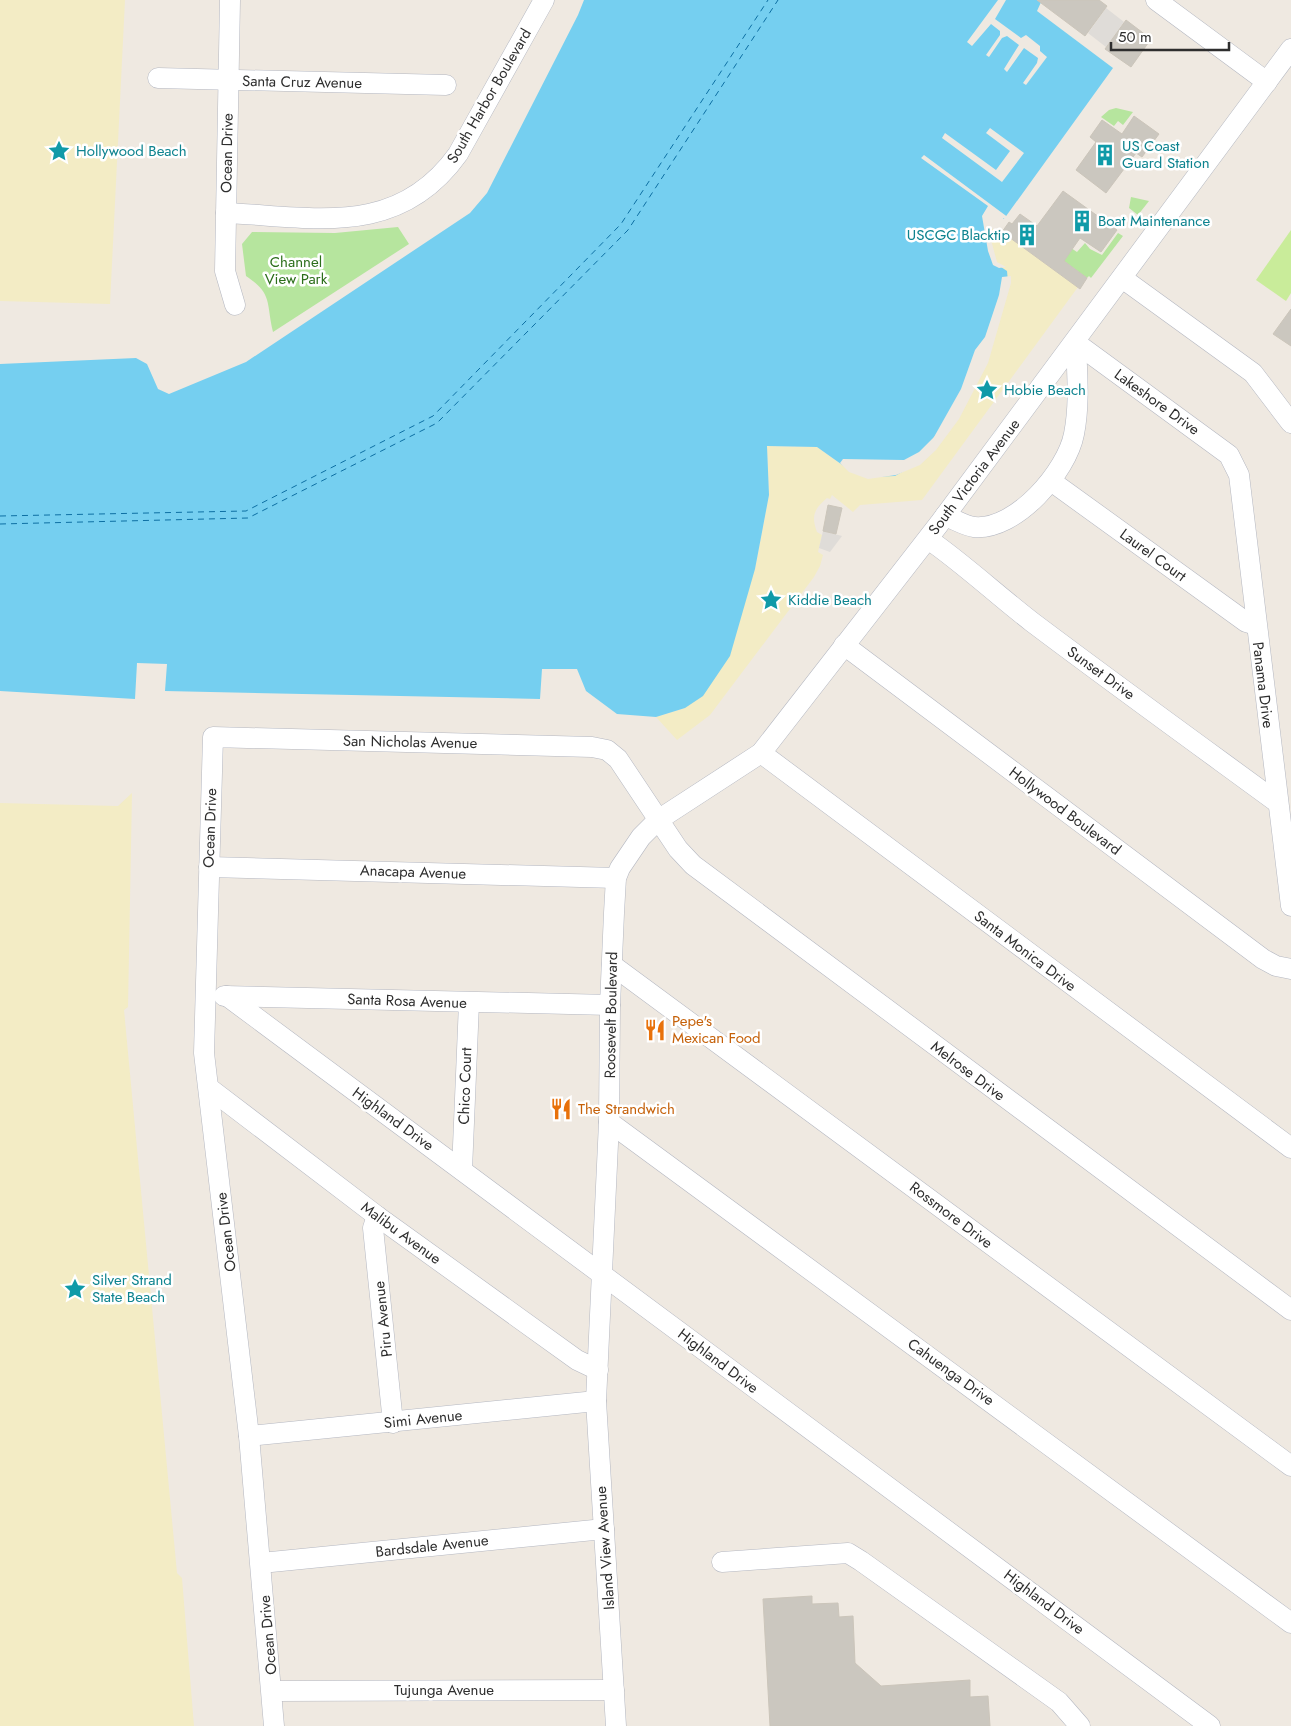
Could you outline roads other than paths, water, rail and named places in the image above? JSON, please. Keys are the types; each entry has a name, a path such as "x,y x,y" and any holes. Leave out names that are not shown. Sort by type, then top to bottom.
{"street":[{"name":"Ocean Drive","path":"230,0 225,271 235,305"},
{"name":"South Harbor Boulevard","path":"226,213 357,217 390,209 412,198 445,172 458,154 544,0"},
{"path":"1156,0 1267,82"},
{"name":"South Victoria Avenue","path":"658,820 761,753 928,539 1076,343 1291,50"},
{"name":"Santa Cruz Avenue","path":"158,78 446,85"},
{"path":"1122,278 1254,373 1291,423"},
{"path":"945,516 974,527 993,524 1023,508 1051,481 1067,456 1074,435 1078,400 1076,343"},
{"name":"Lakeshore Drive","path":"1076,343 1229,455 1235,464"},
{"name":"Panama Drive","path":"1235,464 1239,475 1291,906"},
{"name":"Laurel Court","path":"1051,481 1246,622 1256,625"},
{"name":"Sunset Drive","path":"928,539 1078,656 1278,802"},
{"name":"Hollywood Boulevard","path":"844,645 1264,959 1276,966 1291,969"},
{"name":"Ocean Drive","path":"213,737 204,994 204,1053 249,1436 273,1692 274,1726"},
{"name":"San Nicholas Avenue","path":"213,737 592,746 608,750 618,758 658,820"},
{"name":"Santa Monica Drive","path":"761,753 1291,1148"},
{"name":"Roosevelt Boulevard","path":"598,1370 609,1122 610,1006 616,878 626,858 641,837 658,820"},
{"name":"Melrose Drive","path":"658,820 678,849 693,865 1291,1310"},
{"name":"Anacapa Avenue","path":"209,866 616,878"},
{"name":"Rossmore Drive","path":"612,964 1291,1466"},
{"name":"Santa Rosa Avenue","path":"204,994 610,1006"},
{"name":"Highland Drive","path":"227,996 1210,1726"},
{"name":"Chico Court","path":"462,1170 469,1003"},
{"name":"Malibu Avenue","path":"209,1088 377,1216 577,1360 598,1370"},
{"name":"Cahuenga Drive","path":"609,1122 1291,1623"},
{"name":"Piru Avenue","path":"377,1216 373,1228 393,1423"},
{"name":"Island View Avenue","path":"598,1370 596,1401 616,1726"},
{"name":"Simi Avenue","path":"249,1436 393,1423 596,1401"},
{"name":"Bardsdale Avenue","path":"261,1563 604,1529"},
{"path":"722,1562 848,1554 861,1561 1058,1702 1080,1726"},
{"name":"Tujunga Avenue","path":"273,1692 614,1690"}],"water":[{"path":"584,0 1042,0 1037,11 1113,68 1004,219 994,211 991,217 988,230 995,263 1007,271 1008,282 985,362 916,464 895,476 869,477 848,469 817,447 767,446 769,495 755,569 730,656 703,696 685,708 656,717 617,714 586,691 577,669 542,669 540,699 165,691 167,664 137,663 135,699 0,691 0,364 136,358 147,364 158,389 169,394 246,362 470,213 487,193"}],"place":[{"name":"Hollywood Beach","path":"59,151"},
{"name":"US Coast Guard Station","path":"1105,155"},
{"name":"Boat Maintenance","path":"1082,221"},
{"name":"USCGC Blacktip","path":"1027,235"},
{"name":"Hobie Beach","path":"987,390"},
{"name":"Kiddie Beach","path":"771,600"},
{"name":"Pepe's Mexican Food","path":"655,1030"},
{"name":"The Strandwich","path":"561,1109"},
{"name":"Silver Strand State Beach","path":"75,1289"}],"park label":[{"name":"Channel View Park","path":"296,270"}]}
